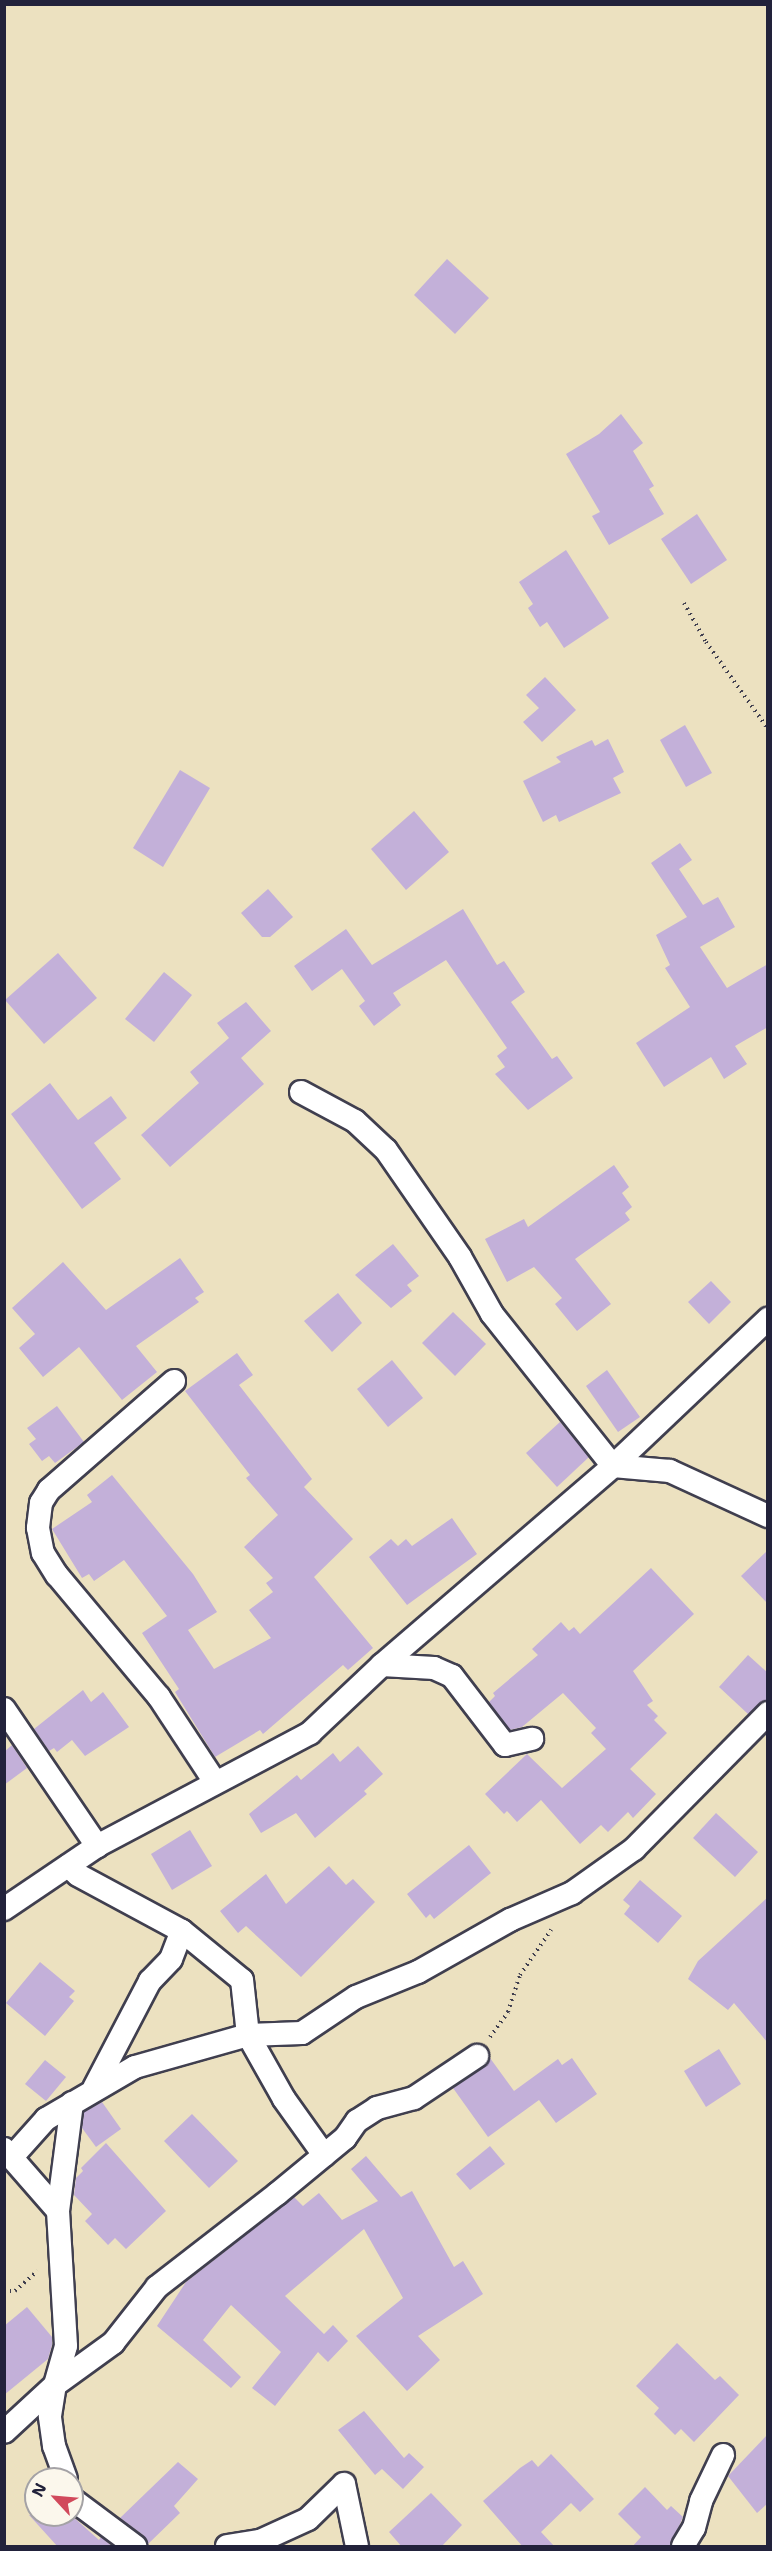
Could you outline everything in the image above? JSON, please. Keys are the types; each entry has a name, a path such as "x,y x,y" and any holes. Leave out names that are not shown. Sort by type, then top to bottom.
{"street":[{"path":"301,1092 355,1121 386,1150 460,1257 492,1314 613,1466 670,1471 768,1516"},
{"path":"4,1909 97,1846 310,1733 381,1665 613,1466 768,1319"},
{"path":"174,1381 49,1490 41,1503 38,1528 43,1553 57,1575 159,1698 215,1782"},
{"path":"381,1665 434,1668 452,1676 506,1745 532,1738"},
{"path":"4,1709 97,1846"},
{"path":"58,2211 8,2153 46,2119 94,2088 135,2067 248,2035 302,2032 356,1997 418,1972 510,1920 572,1893 634,1849 768,1713"},
{"path":"68,1866 182,1931 242,1980 248,2035 284,2099 324,2155"},
{"path":"94,2088 150,1981 171,1959 182,1931"},
{"path":"4,2432 55,2385 113,2343 157,2287 324,2155 357,2121 377,2108 414,2098 477,2056"},
{"path":"62,2467 54,2446 50,2416 55,2385 66,2346 58,2211 72,2103"},
{"path":"682,2547 694,2528 701,2501 723,2456"},
{"path":"227,2547 260,2541 308,2519 344,2484 357,2547"},
{"path":"84,2508 135,2547"}],"path":[{"path":"684,603 705,642 768,729"},
{"path":"477,2056 508,2012 520,1975 553,1927"},
{"path":"4,2291 15,2291 32,2278 59,2237"}],"building":[{"path":"447,259 489,298 455,334 414,295"},
{"path":"621,414 643,443 633,451 654,486 649,489 664,514 609,545 592,516 600,512 566,454 599,434"},
{"path":"697,514 727,560 691,584 661,539"},
{"path":"566,550 609,618 564,648 547,622 540,627 528,608 533,604 519,582"},
{"path":"545,677 576,710 542,742 523,722 539,708 526,695"},
{"path":"685,725 712,773 686,787 660,740"},
{"path":"608,739 624,772 613,778 621,793 559,822 556,815 543,822 523,781 561,762 556,757 592,740 595,746"},
{"path":"180,770 210,788 163,867 133,848"},
{"path":"414,811 449,852 406,890 371,849"},
{"path":"680,843 692,860 679,869 703,905 718,897 735,927 700,947 727,988 768,964 768,1027 735,1046 747,1064 724,1079 711,1057 664,1087 636,1043 690,1007 665,968 670,965 656,935 687,917 651,863"},
{"path":"268,889 293,917 270,937 262,937 241,913"},
{"path":"463,909 497,965 504,961 525,992 511,1002 552,1059 557,1056 573,1078 528,1110 495,1074 505,1067 497,1056 507,1048 446,960 393,993 401,1005 374,1026 359,1006 365,1001 342,969 312,991 294,966 346,929 372,965"},
{"path":"58,953 97,998 44,1044 5,1000"},
{"path":"164,972 192,995 154,1042 125,1019"},
{"path":"246,1002 271,1031 241,1058 264,1084 170,1167 141,1135 199,1083 190,1072 229,1038 217,1023"},
{"path":"50,1083 78,1120 111,1096 127,1118 94,1143 121,1179 82,1209 11,1114"},
{"path":"614,1165 629,1187 622,1193 632,1207 625,1213 630,1220 575,1259 611,1304 577,1331 555,1304 562,1298 534,1267 507,1282 485,1239 524,1219 528,1227"},
{"path":"393,1244 419,1276 407,1285 412,1291 391,1308 355,1275"},
{"path":"180,1258 204,1292 195,1298 199,1302 136,1346 157,1372 122,1400 79,1347 43,1377 19,1348 35,1334 12,1308 63,1262 106,1310"},
{"path":"711,1281 731,1302 709,1324 688,1302"},
{"path":"338,1293 362,1323 332,1352 304,1321"},
{"path":"453,1312 486,1344 455,1376 422,1343"},
{"path":"237,1353 253,1375 239,1385 312,1479 304,1487 353,1539 314,1577 373,1648 348,1670 343,1665 263,1734 260,1730 215,1757 175,1692 179,1689 142,1633 167,1616 124,1560 94,1581 89,1574 82,1578 52,1529 92,1502 87,1495 112,1475 193,1574 217,1612 188,1630 214,1669 271,1638 249,1610 273,1592 266,1583 273,1578 244,1547 278,1515 246,1478 250,1475 185,1391"},
{"path":"392,1360 423,1398 388,1427 357,1389"},
{"path":"607,1370 640,1417 618,1432 586,1386"},
{"path":"57,1406 84,1442 55,1463 49,1456 42,1461 29,1444 36,1439 27,1428"},
{"path":"560,1422 589,1457 557,1487 526,1453"},
{"path":"452,1518 477,1554 407,1605 369,1557 391,1539 398,1546 406,1539 412,1546"},
{"path":"768,1550 768,1604 741,1576"},
{"path":"651,1568 694,1614 633,1671 653,1701 647,1705 658,1716 654,1720 667,1733 630,1769 656,1794 633,1818 628,1812 608,1832 601,1825 580,1844 541,1800 517,1822 507,1811 504,1814 485,1794 527,1754 562,1788 606,1749 591,1733 596,1728 563,1693 522,1727 510,1730 489,1702 495,1696 493,1693 538,1655 532,1649 561,1622 569,1631 574,1627 580,1634"},
{"path":"748,1655 768,1673 768,1700 748,1714 719,1687"},
{"path":"83,1690 91,1702 103,1692 129,1727 85,1756 72,1740 57,1752 54,1748 49,1751 34,1729"},
{"path":"12,1745 27,1768 4,1785 4,1752"},
{"path":"358,1746 383,1774 364,1791 367,1794 315,1838 296,1813 261,1833 249,1814 297,1775 301,1780 333,1753 340,1762"},
{"path":"716,1813 758,1852 735,1877 693,1838"},
{"path":"190,1830 212,1866 172,1890 151,1854"},
{"path":"469,1845 491,1873 434,1919 430,1914 426,1918 407,1894"},
{"path":"329,1866 346,1885 353,1879 375,1902 301,1977 246,1926 238,1933 220,1911 266,1874 286,1904"},
{"path":"640,1880 682,1916 658,1943 624,1914 630,1906 623,1900"},
{"path":"768,1897 768,2043 734,2003 728,2010 688,1979 698,1961"},
{"path":"40,1962 75,1991 69,1997 74,2001 45,2036 6,2003"},
{"path":"719,2049 741,2084 706,2107 684,2071"},
{"path":"490,2058 514,2091 558,2059 562,2065 572,2058 597,2094 556,2123 539,2100 488,2137 453,2088 484,2067"},
{"path":"45,2060 66,2077 46,2101 25,2084"},
{"path":"102,2102 121,2129 96,2147 82,2128 84,2112"},
{"path":"192,2114 238,2161 209,2188 164,2141"},
{"path":"106,2143 166,2211 126,2249 115,2238 108,2245 85,2221 92,2214 74,2195 76,2178 83,2171 81,2168"},
{"path":"490,2146 505,2164 470,2190 456,2174"},
{"path":"366,2156 401,2197 412,2191 454,2267 463,2261 483,2294 418,2336 440,2360 407,2391 356,2336 403,2298 364,2229 285,2296 324,2334 333,2325 348,2341 328,2362 318,2352 275,2406 252,2388 281,2352 231,2305 203,2340 241,2377 231,2388 157,2326 186,2282 294,2197 303,2206 319,2193 342,2220 378,2201 351,2169"},
{"path":"27,2307 52,2337 52,2345 48,2359 4,2395 4,2326"},
{"path":"677,2343 715,2380 720,2376 739,2395 694,2442 681,2429 675,2435 654,2414 659,2408 636,2386"},
{"path":"364,2411 404,2458 409,2453 424,2467 403,2489 382,2469 375,2475 338,2430"},
{"path":"768,2434 768,2503 757,2513 728,2476"},
{"path":"551,2454 594,2499 580,2512 571,2503 541,2532 555,2547 523,2547 483,2501 520,2468 532,2460 538,2467"},
{"path":"178,2462 198,2479 174,2506 180,2513 148,2544 143,2535 120,2518"},
{"path":"645,2487 667,2510 671,2506 683,2517 670,2547 632,2547 641,2537 618,2514"},
{"path":"431,2493 462,2525 441,2547 402,2547 389,2532"},
{"path":"40,2527 84,2527 99,2540 101,2537 113,2547 58,2547"}]}
